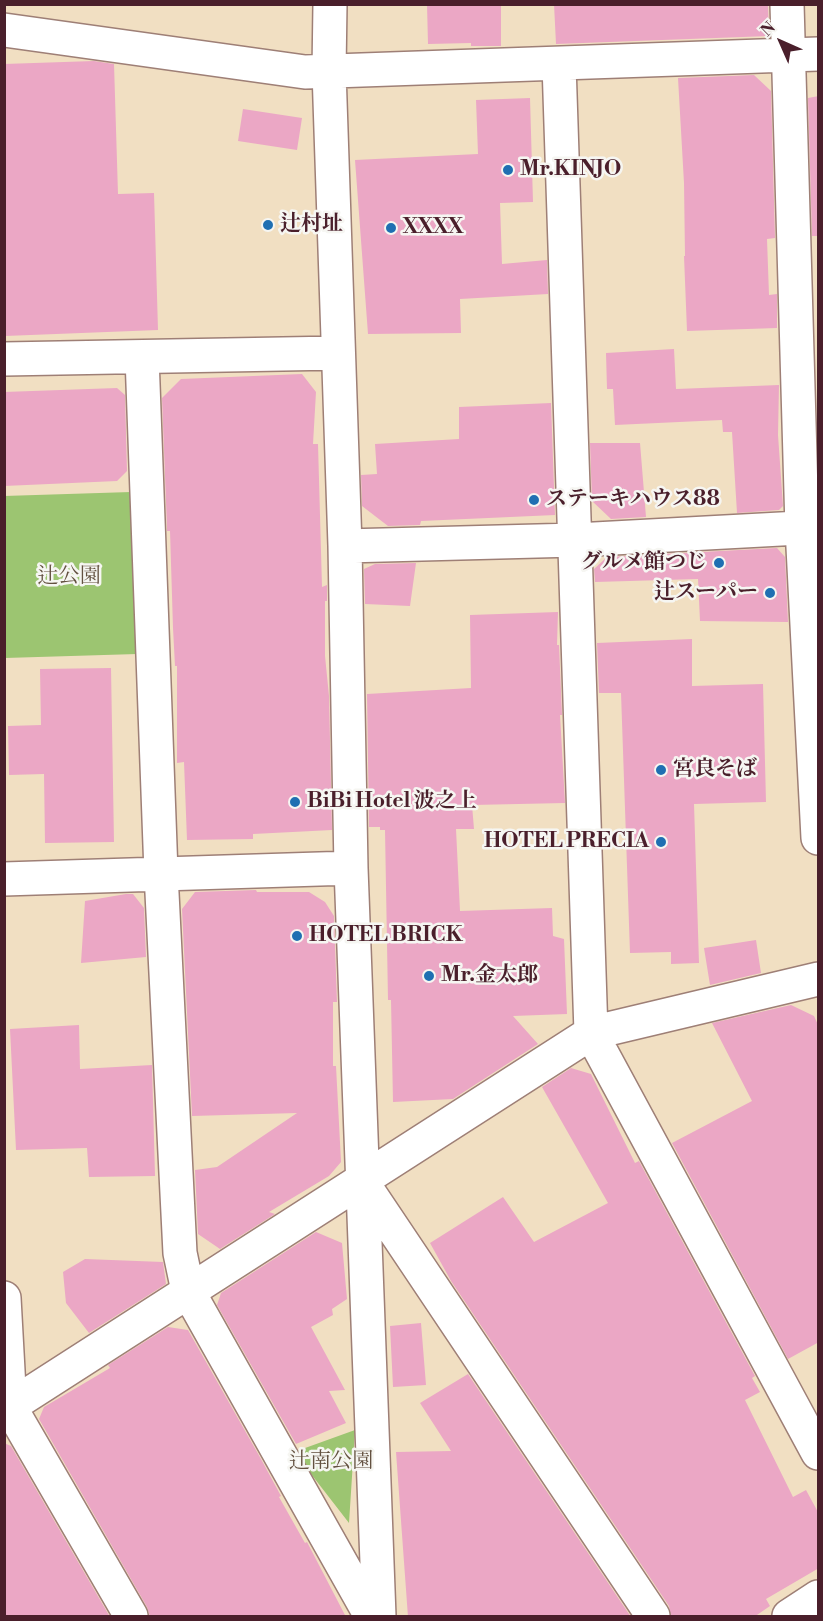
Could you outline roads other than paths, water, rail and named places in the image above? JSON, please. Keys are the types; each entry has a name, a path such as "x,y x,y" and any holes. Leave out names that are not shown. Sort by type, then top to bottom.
{"street":[{"path":"330,4 329,71 345,546 351,868 379,1617"},
{"path":"787,4 803,55 810,527 819,837"},
{"path":"4,30 305,72 803,55"},
{"path":"560,64 591,1033 819,1453"},
{"path":"4,359 338,353"},
{"path":"142,357 161,873 180,1254 188,1291 371,1617"},
{"path":"345,546 576,540 810,527"},
{"path":"4,879 351,868"},
{"path":"7,1408 591,1033 819,979"},
{"path":"362,1181 653,1617"},
{"path":"4,1299 7,1408 131,1617"},
{"path":"789,1617 819,1597"}],"place":[{"name":"Mr.KINJO","path":"508,170"},
{"name":"辻村址","path":"268,225"},
{"name":"XXXX","path":"391,228"},
{"name":"ステーキハウス88","path":"534,500"},
{"name":"グルメ館つじ","path":"719,563"},
{"name":"辻スーパー","path":"770,593"},
{"name":"宮良そば","path":"661,770"},
{"name":"BiBi Hotel 波之上","path":"295,802"},
{"name":"HOTEL PRECIA","path":"661,842"},
{"name":"HOTEL BRICK","path":"297,936"},
{"name":"Mr.金太郎","path":"429,976"}],"park label":[{"name":"辻公園","path":"69,577"},
{"name":"辻南公園","path":"331,1462"}]}
